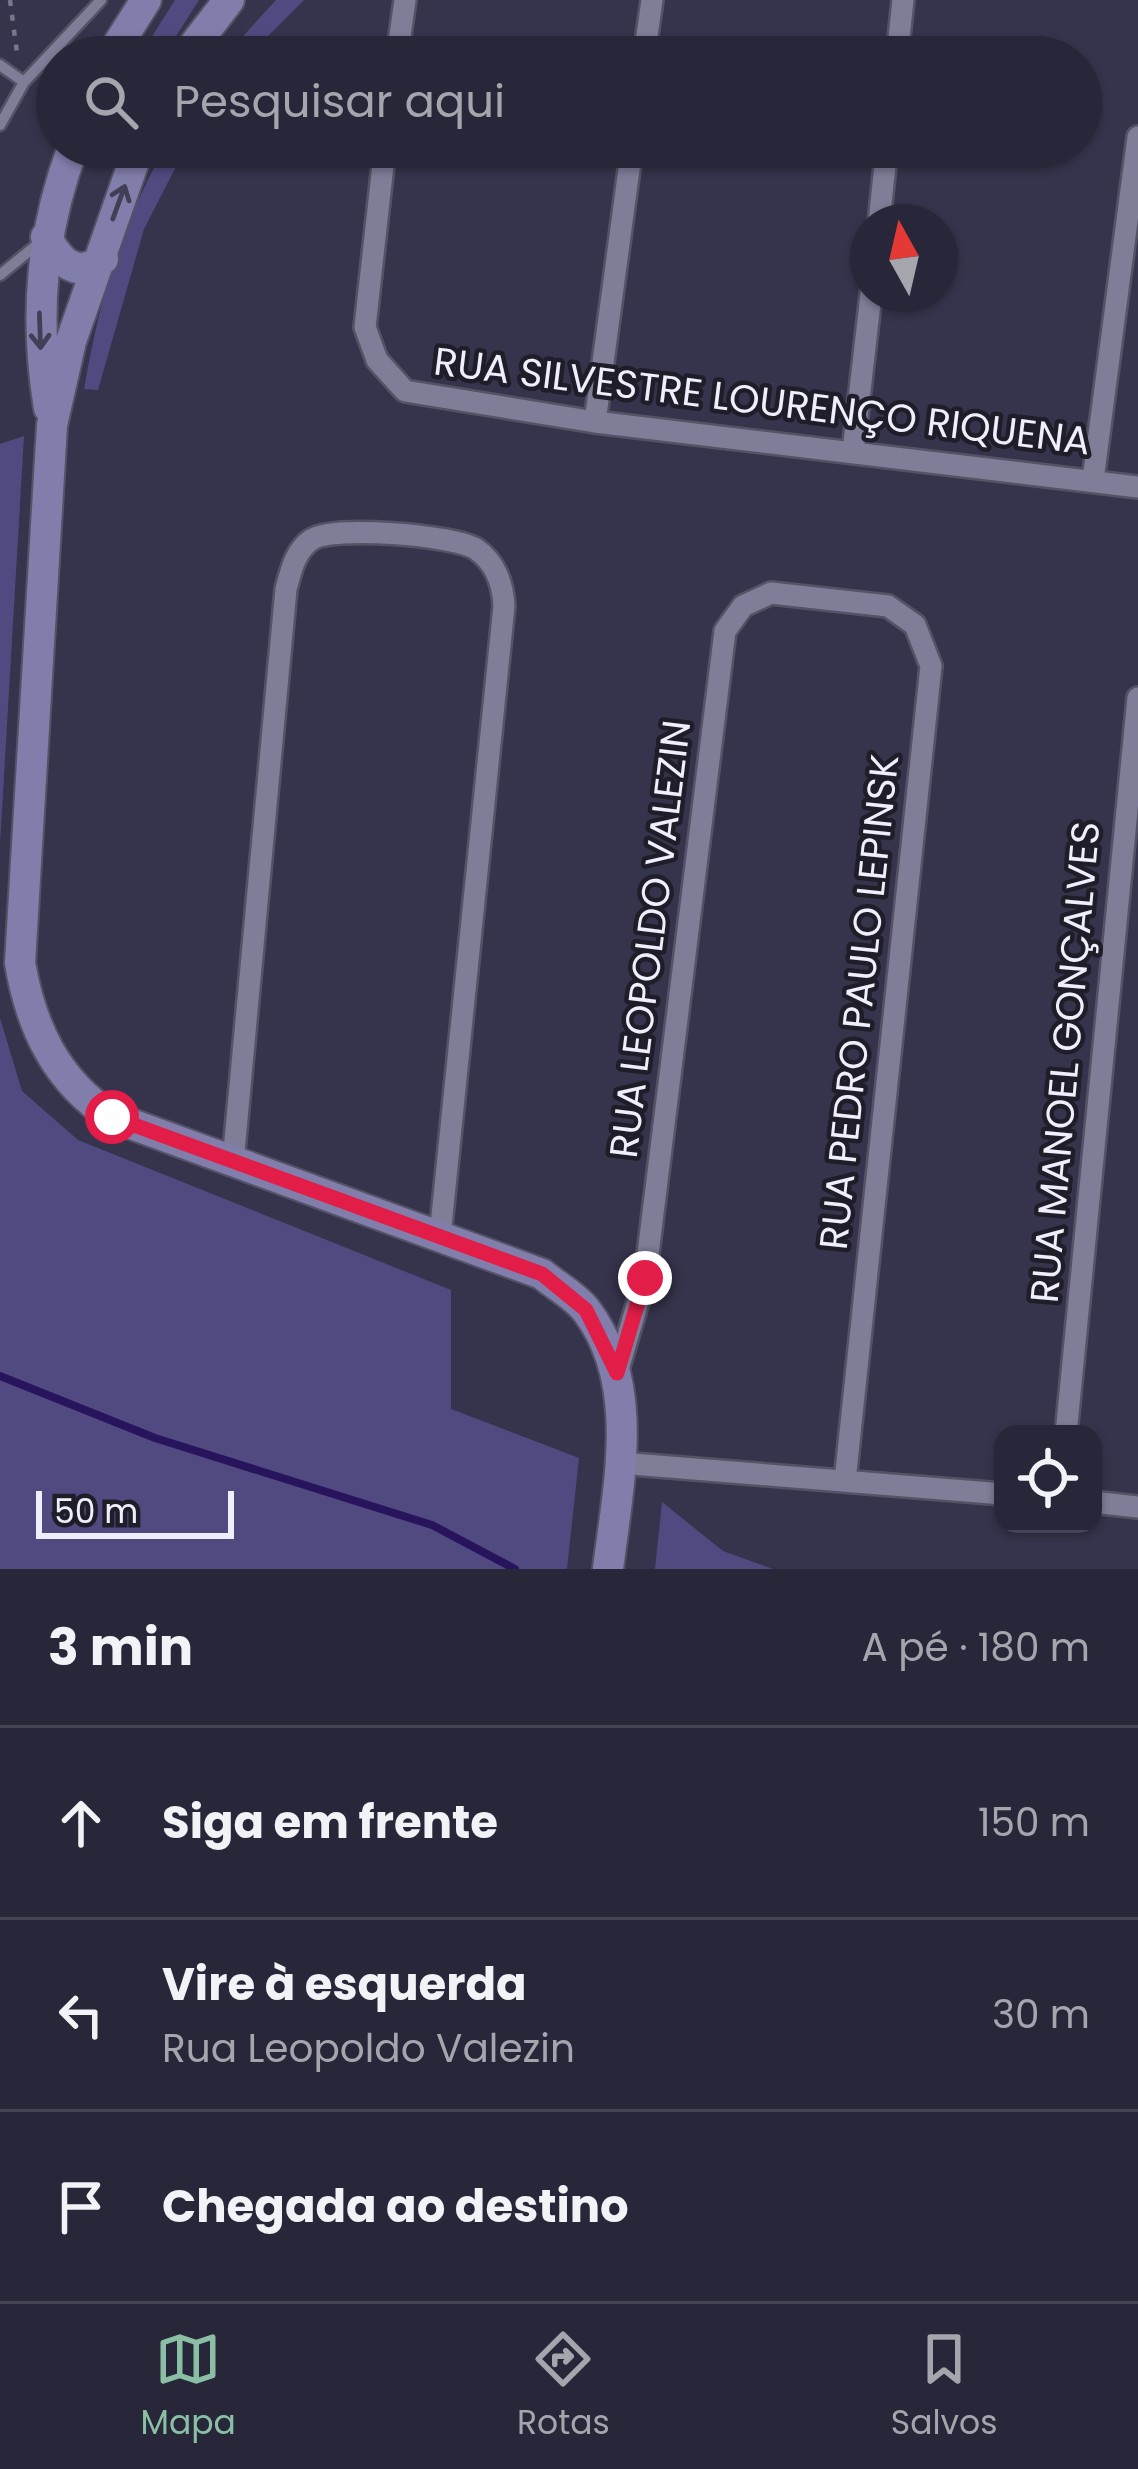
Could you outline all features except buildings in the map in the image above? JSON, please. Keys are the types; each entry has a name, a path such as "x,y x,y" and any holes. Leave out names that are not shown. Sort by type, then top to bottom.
{"main road":[{"path":"123,36 146,0"},
{"path":"201,36 229,0"},
{"path":"52,425 40,319 46,237 67,168"},
{"path":"132,168 71,340 52,425 20,963 26,998 58,1069 92,1104 134,1126 542,1274 586,1310 617,1373 620,1463 608,1569"},
{"path":"46,237 56,257 73,268 88,268 103,259"}],"street":[{"path":"401,36 405,0"},
{"path":"647,36 652,0"},
{"path":"900,36 904,0"},
{"path":"1093,480 1138,136"},
{"name":"RUA SILVESTRE LOURENÇO RIQUENA","path":"383,168 364,309 370,344 385,371 405,391 596,422 1138,487"},
{"path":"596,422 629,168"},
{"path":"881,204 885,168"},
{"path":"853,452 869,312"},
{"path":"233,1162 286,589 296,556 308,541 326,532 399,535 474,547 493,566 505,606 440,1236"},
{"name":"RUA LEOPOLDO VALEZIN","path":"617,1373 645,1278 722,641 736,613 761,596 830,597"},
{"name":"RUA PEDRO PAULO LEPINSK","path":"830,597 898,611 921,634 931,665 845,1481"},
{"name":"RUA MANOEL GONÇALVES","path":"1067,1425 1138,698"},
{"path":"620,1463 994,1493"},
{"path":"1102,1503 1138,1507"}],"lane":[{"path":"67,36 101,0"},
{"path":"0,64 24,82"},
{"path":"0,125 36,69"},
{"path":"0,275 46,237"}],"path":[{"path":"10,0 24,82"}],"shaded area":[{"path":"175,0 199,0 176,36 152,36"},
{"path":"276,0 304,0 268,36 243,36"},
{"path":"155,168 175,168 144,229 98,390 84,389 114,264"},
{"path":"24,436 0,844 0,444"},
{"path":"0,1018 22,1091 78,1140 451,1290 451,1409 579,1458 567,1569 0,1569"},
{"path":"662,1502 723,1551 773,1569 655,1569"}],"waterway":[{"path":"0,1376 155,1438 432,1525 515,1569"}],"route":[{"path":"112,1117 542,1274 586,1310 617,1373 645,1278"}]}
